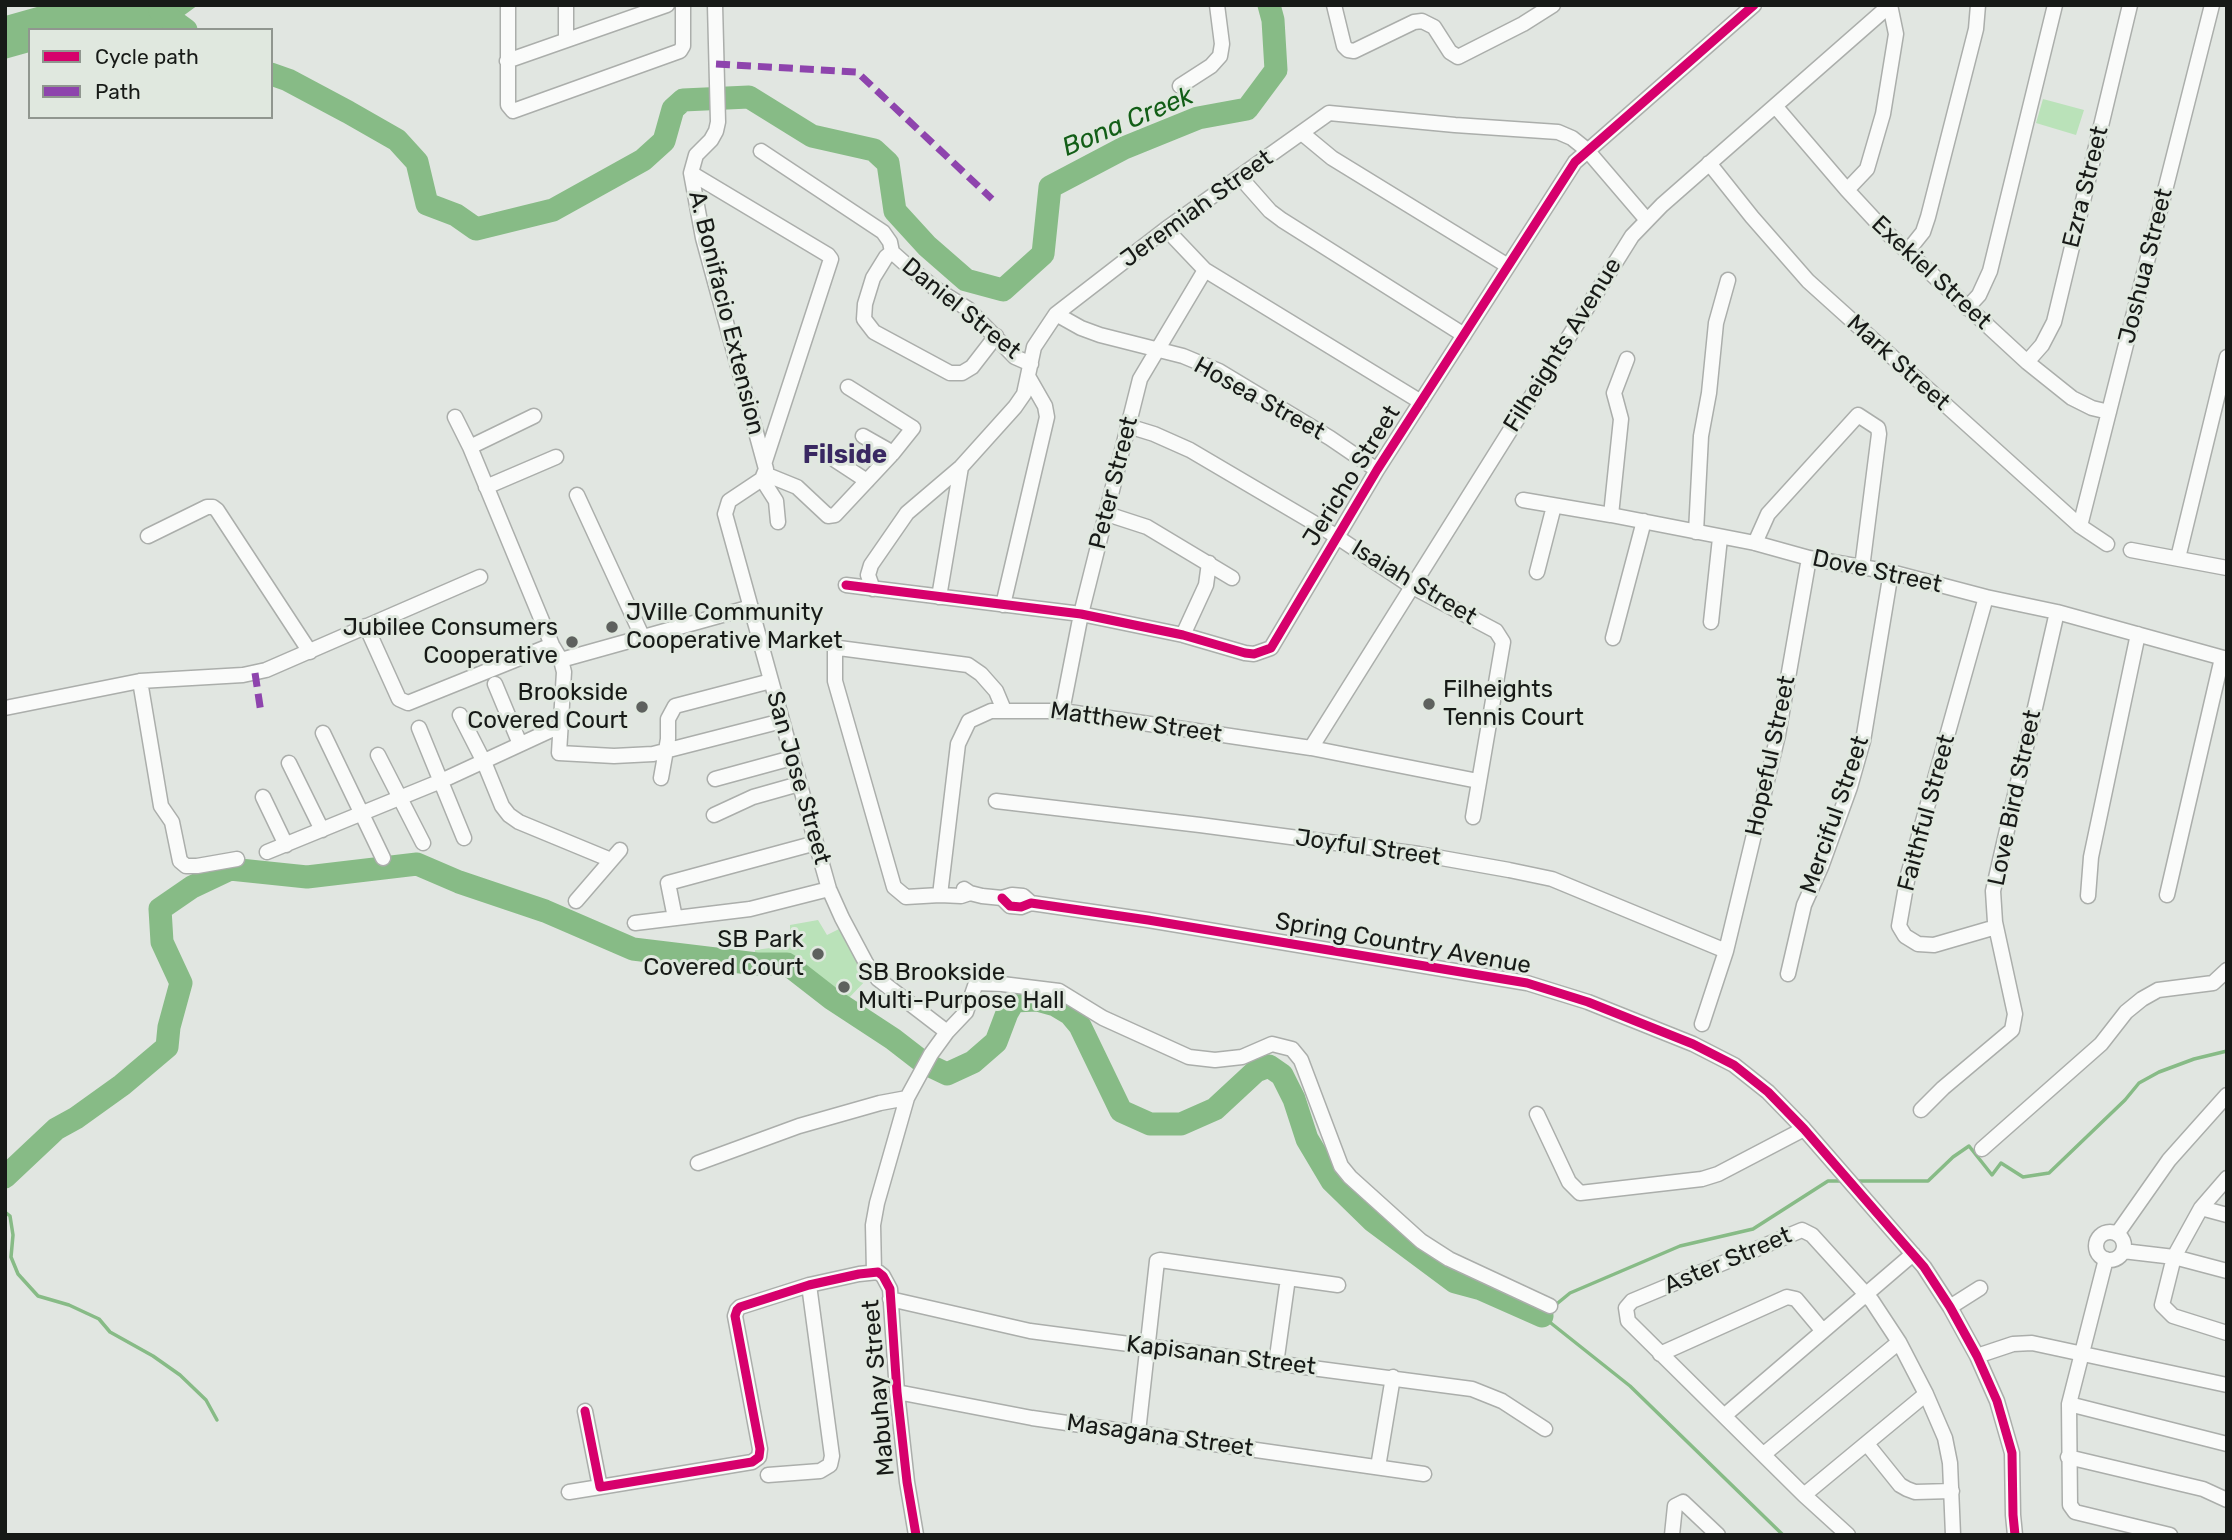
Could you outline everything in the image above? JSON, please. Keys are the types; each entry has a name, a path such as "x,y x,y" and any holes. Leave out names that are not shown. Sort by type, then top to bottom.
{"street":[{"path":"508,5 508,105 513,111 680,51 684,46 684,5"},
{"path":"566,5 566,39"},
{"path":"507,61 667,5"},
{"name":"A. Bonifacio Extension","path":"715,5 718,89 716,131 696,155 691,173 702,238 764,471 776,501 778,522"},
{"path":"1180,86 1211,66 1220,56 1222,44 1217,5"},
{"path":"1334,5 1344,46 1348,50 1354,51 1414,22 1422,21 1434,27 1450,52 1458,57 1523,24 1553,5"},
{"name":"Jericho Street","path":"846,585 1081,614 1183,635 1245,653 1254,654 1271,648 1377,470 1561,180 1587,150 1754,5"},
{"path":"1847,190 1867,169 1883,114 1896,34 1890,5"},
{"name":"Filheights Avenue","path":"1311,748 1620,252 1646,219 1890,5"},
{"path":"1907,252 1923,232 1928,217 1976,29 1978,5"},
{"path":"1968,308 1979,295 1990,271 2055,5"},
{"name":"Ezra Street","path":"2027,362 2042,345 2054,322 2130,5"},
{"name":"Joshua Street","path":"2080,526 2212,5"},
{"name":"Exekiel Street","path":"1776,107 1847,190 1907,252 1968,308 2027,362 2072,398 2092,408 2109,412"},
{"name":"Jeremiah Street","path":"873,589 868,575 870,565 881,546 907,513 961,467 1024,394 1034,347 1056,314 1167,229 1329,113 1558,132 1572,138 1587,150 1646,219"},
{"path":"1303,134 1332,158 1508,266"},
{"name":"Daniel Street","path":"761,151 883,232 890,242 892,252 936,289 968,309 1030,371 1047,417 1003,605"},
{"name":"Mark Street","path":"1709,163 1752,218 1808,281 2080,526 2107,544"},
{"path":"691,173 831,259 764,471 797,487 832,516 893,453 913,428 848,387"},
{"path":"1240,177 1270,211 1282,220 1464,335"},
{"path":"1167,229 1205,270 1421,402"},
{"path":"892,252 873,278 864,304 864,319 874,332 950,373 961,373 972,367 996,336"},
{"name":"Peter Street","path":"1062,711 1081,614 1140,379 1205,270"},
{"path":"1696,532 1701,436 1709,393 1716,323 1728,280"},
{"name":"Hosea Street","path":"1056,314 1100,335 1183,356 1219,371 1252,389 1377,470"},
{"path":"2178,558 2227,357"},
{"path":"1611,515 1621,419 1614,393 1627,359"},
{"path":"1755,543 1768,514 1858,415 1878,428 1879,435 1861,568"},
{"path":"470,447 534,416"},
{"path":"455,417 552,645 561,660 564,672 559,753 627,756 667,752 782,721"},
{"name":"Isaiah Street","path":"1128,426 1190,450 1337,537 1411,586 1496,631 1503,642 1473,817"},
{"path":"863,436 893,453"},
{"path":"485,486 556,457"},
{"path":"835,460 867,481"},
{"path":"939,597 961,467"},
{"name":"San Jose Street","path":"764,471 729,502 726,514 830,889 848,930 872,972 947,1032"},
{"path":"577,495 643,638"},
{"name":"Dove Street","path":"1523,500 1644,521 1755,543 1810,558 1891,572 2057,612 2225,658"},
{"path":"1537,572 1554,506"},
{"path":"148,536 207,507 213,507 310,652"},
{"path":"1107,514 1147,527 1232,578"},
{"path":"1613,638 1644,521"},
{"path":"1711,622 1720,538"},
{"path":"2132,550 2227,568"},
{"name":"Hopeful Street","path":"1702,1024 1726,951 1778,735 1810,558"},
{"path":"1183,635 1206,585 1209,564"},
{"name":"Merciful Street","path":"1788,974 1804,905 1850,787 1863,741 1891,572"},
{"path":"5,708 140,681 255,673 310,652 480,577"},
{"name":"Faithful Street","path":"1986,597 1908,875 1899,926 1905,936 1918,944 1934,945 1996,927"},
{"path":"561,660 751,607"},
{"name":"Love Bird Street","path":"1921,1110 2012,1030 2015,1014 1996,927 1993,891 2057,612"},
{"path":"366,626 400,699 408,703 552,645"},
{"path":"2088,896 2091,857 2138,634"},
{"name":"Spring Country Avenue","path":"1004,709 996,691 981,674 968,665 839,648 835,651 835,681 894,887 906,897 941,888 961,896 970,893 1002,898 1023,896 1031,903 1527,983 1587,1002 1719,1056 1768,1092 1804,1129 1913,1254 1950,1307 1977,1356 1997,1401 2012,1453 2015,1535"},
{"path":"2166,895 2225,658"},
{"path":"140,681 162,806 172,822 180,861 186,866 237,859"},
{"path":"661,778 667,752 668,719 675,706 771,681"},
{"path":"495,684 520,744"},
{"name":"Matthew Street","path":"941,888 958,744 969,721 991,711 1062,711 1311,748 1478,781"},
{"path":"460,715 509,816 519,822 615,855 576,901"},
{"path":"267,852 441,781 560,726"},
{"path":"419,728 464,838"},
{"path":"323,733 383,858"},
{"path":"378,755 423,843"},
{"path":"715,779 792,758"},
{"path":"289,763 322,830"},
{"path":"714,815 753,797 799,784"},
{"path":"264,797 286,845"},
{"name":"Joyful Street","path":"996,801 1378,848 1509,870 1552,879 1726,951"},
{"path":"675,918 668,883 816,843"},
{"path":"635,923 750,909 830,889"},
{"path":"1982,1149 2101,1044 2126,1012 2142,999 2158,990 2213,983 2227,970"},
{"name":"Mabuhay Street","path":"916,1535 897,1392 890,1289 880,1276 873,1225 907,1098 931,1054 966,1012 976,983 1059,991 1103,1018 1189,1057 1215,1060 1241,1057 1272,1044 1292,1049 1301,1060 1341,1166 1350,1177 1421,1241 1449,1259 1550,1306"},
{"path":"2117,1234 2169,1160 2227,1096"},
{"path":"698,1163 799,1126 907,1098"},
{"path":"1536,1115 1569,1182 1580,1193 1710,1177 1804,1129"},
{"path":"2227,1178 2201,1208 2174,1257 2162,1305 2168,1313 2227,1333"},
{"path":"2201,1208 2227,1215"},
{"name":"Aster Street","path":"1848,1535 1628,1321 1626,1308 1632,1301 1802,1230 1812,1235 1866,1292 1899,1342 1926,1394 1945,1438 1950,1464 1953,1535"},
{"path":"2104,1233 2117,1234 2122,1238 2123,1251 2119,1257 2106,1259 2096,1250 2099,1237 2104,1233"},
{"path":"2123,1251 2174,1257 2227,1271"},
{"path":"1724,1416 1913,1254"},
{"path":"2106,1259 2069,1404 2070,1505 2075,1512 2170,1535"},
{"path":"1138,1432 1155,1265 1160,1260 1338,1285"},
{"path":"569,1492 752,1462 759,1457 760,1449 735,1316 740,1307 809,1285 880,1276"},
{"path":"1276,1364 1287,1278"},
{"path":"768,1475 820,1471 830,1465 832,1456 809,1285"},
{"path":"1950,1307 1980,1288"},
{"path":"1660,1354 1787,1297 1796,1299 1822,1330"},
{"name":"Kapisanan Street","path":"890,1299 1030,1331 1472,1388 1502,1401 1545,1429"},
{"path":"1764,1454 1899,1342"},
{"path":"1977,1356 2013,1344 2032,1343 2227,1385"},
{"path":"1378,1467 1393,1377"},
{"name":"Masagana Street","path":"897,1392 1015,1415 1424,1474"},
{"path":"1804,1495 1926,1394"},
{"path":"2069,1404 2227,1444"},
{"path":"585,1410 600,1487"},
{"path":"1867,1444 1900,1485 1907,1489 1915,1492 1952,1491"},
{"path":"2068,1457 2203,1489 2227,1500"},
{"path":"1672,1535 1675,1506 1683,1502 1718,1535"}],"shaded area":[{"path":"44,5 198,5 167,28 28,28 28,53 5,59 5,16"},
{"path":"2043,99 2084,110 2076,135 2036,123"},
{"path":"818,920 827,935 839,929 867,979 846,1001 801,966 784,959 755,958 755,950 785,946 785,936 790,935 790,925"}],"waterway":[{"name":"Bona Creek","path":"273,75 288,80 397,140 417,162 427,204 456,215 476,229 553,210 643,160 664,141 673,109 683,100 749,97 812,136 874,150 888,163 895,211 927,246 966,280 1003,290 1043,254 1050,187 1124,148 1198,118 1247,109 1276,70 1273,20 1269,5"},
{"name":"Bona Creek","path":"160,11 183,28"},
{"path":"5,1177 56,1129 122,1085 167,1047 169,1027 181,983 162,942 160,909 192,887 230,869 307,877 417,864 459,882 545,911 633,949 757,964 787,964 924,1063 947,1074 973,1062 996,1042 1014,1001 1037,1000 1055,1005 1070,1014 1080,1026 1121,1111 1150,1124 1181,1124 1215,1109 1256,1071 1269,1066 1282,1075 1294,1099 1307,1139 1332,1181 1373,1221 1455,1282 1481,1289 1542,1316"},
{"path":"1855,1181 1928,1181 1969,1146 1992,1175 2001,1163 2023,1177 2049,1173 2125,1100 2139,1083 2194,1059 2227,1051"},
{"path":"1783,1535 1630,1386 1542,1316 1570,1293 1680,1246 1753,1229 1828,1181 1844,1181"},
{"path":"5,1212 10,1216 13,1235 11,1257 18,1274 38,1296 69,1305 99,1319 110,1332 153,1356 180,1375 206,1400 217,1420"}],"marked path":[{"path":"716,64 857,72 992,199"},
{"path":"255,673 261,713"}],"cycle path":[{"path":"846,585 1081,614 1183,635 1245,653 1254,654 1271,648 1377,470 1575,162 1754,5"},
{"path":"1002,898 1010,906 1021,907 1031,903 1148,920 1527,983 1588,1002 1693,1044 1734,1065 1768,1092 1804,1129 1924,1267 1950,1307 1977,1356 1997,1401 2012,1453 2015,1535"},
{"path":"585,1411 600,1487 752,1462 759,1457 760,1449 735,1316 737,1310 809,1285 878,1272 890,1289 897,1392 916,1535"}],"place":[{"name":"JVille Community Cooperative Market","path":"612,627"},
{"name":"Jubilee Consumers Cooperative","path":"572,642"},
{"name":"Filheights Tennis Court","path":"1429,704"},
{"name":"Brookside Covered Court","path":"642,707"},
{"name":"SB Park Covered Court","path":"818,954"},
{"name":"SB Brookside Multi-Purpose Hall","path":"844,987"}],"district":[{"name":"Filside","path":"845,455"}]}
